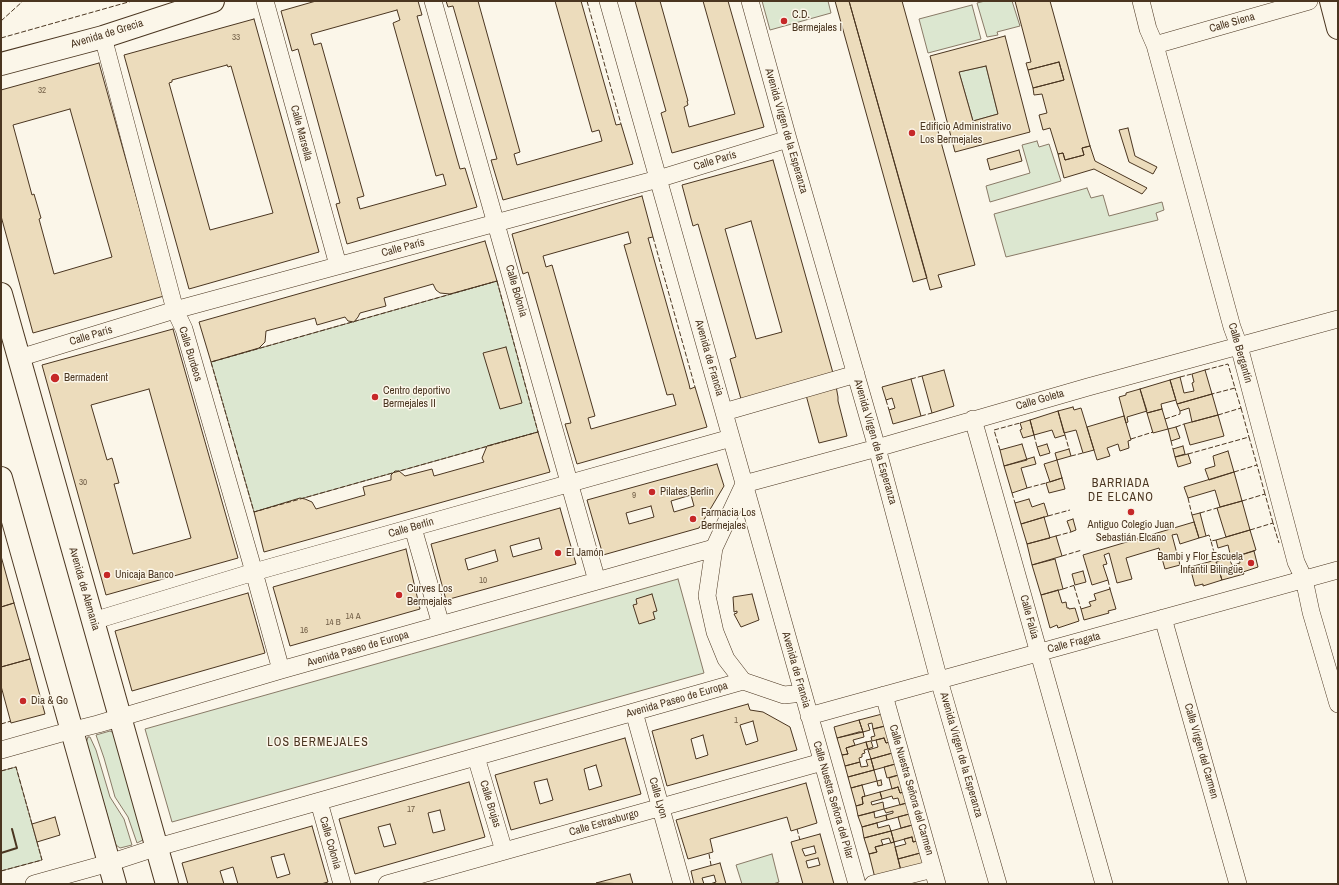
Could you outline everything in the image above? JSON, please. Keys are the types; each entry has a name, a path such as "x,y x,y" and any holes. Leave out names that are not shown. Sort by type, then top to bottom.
{"main road":[{"name":"Avenida de Grecia","path":"1,64 103,37 213,1"},
{"path":"1330,1 1338,28"},
{"name":"Avenida de Alemania","path":"1,294 168,884"},
{"path":"1,478 115,884"}],"street":[{"name":"Calle Marsella","path":"265,1 338,265"},
{"name":"Calle Bolonia","path":"433,1 597,581"},
{"name":"Avenida de Francia","path":"608,1 809,716"},
{"name":"Avenida Virgen de la Esperanza","path":"750,1 877,448 939,680 998,884"},
{"name":"Calle Bergantín","path":"1141,1 1148,29 1155,45 1232,326 1239,346 1296,562 1304,579 1311,612 1338,704"},
{"name":"Calle Siena","path":"1155,45 1309,1"},
{"name":"Calle Burdeos","path":"103,37 175,310 184,329 281,670"},
{"name":"Calle París","path":"19,358 175,310 658,179 788,139"},
{"name":"Calle Goleta","path":"744,484 877,448 973,419 1338,319"},
{"path":"724,412 856,374"},
{"name":"Calle Falúa","path":"973,419 1104,884"},
{"name":"Calle Berlín","path":"93,621 254,572 731,438"},
{"path":"744,484 714,548 707,596 715,632 726,659 743,681 784,695 803,693"},
{"path":"413,528 441,625"},
{"name":"Avenida Paseo de Europa","path":"1,750 120,718 281,670 714,548"},
{"name":"Calle Fragata","path":"809,716 1338,570"},
{"name":"Calle Virgen del Carmen","path":"1163,618 1238,884"},
{"name":"Avenida Paseo de Europa","path":"34,884 109,863 158,847 743,681"},
{"name":"Calle Nuestra Señora del Carmen","path":"884,696 935,876"},
{"name":"Calle Lyon","path":"634,712 682,884"},
{"name":"Calle Nuestra Señora del Pilar","path":"809,716 857,884"},
{"name":"Calle Brujas","path":"476,757 504,851"},
{"name":"Calle Estrasburgo","path":"387,884 822,762"},
{"name":"Calle Colonia","path":"319,802 342,884"},
{"path":"873,884 935,876"}],"green space":[{"name":"C.D. Bermejales I","path":"762,1 828,1 831,13 770,30"},
{"path":"985,1 1012,1 1020,26 997,32 998,35 987,37 977,3"},
{"path":"972,5 981,39 928,53 919,19"},
{"path":"986,66 998,114 973,121 959,72"},
{"path":"1037,141 1039,147 1049,144 1061,181 990,202 986,186 1030,173 1022,145"},
{"path":"1087,188 1091,198 1103,195 1109,216 1162,202 1164,210 1156,213 1158,220 1006,257 994,214"},
{"name":"Centro deportivo Bermejales II","path":"497,281 538,432 254,512 211,362"},
{"path":"678,579 704,673 172,822 145,729"},
{"path":"110,731 114,733 144,839 137,843 128,817 115,797 96,735"},
{"path":"88,737 90,737 96,750 110,797 124,819 132,845 120,848 116,845 86,743"},
{"path":"16,767 42,860 1,871 1,771"},
{"path":"772,854 779,882 773,884 742,884 736,865"}],"building":[{"path":"316,1 418,1 422,15 417,16 460,169 465,168 477,207 347,244 336,204 340,203 298,49 292,51 281,11","holes":["397,10 400,20 393,23 436,176 443,174 446,185 360,209 357,198 364,196 321,43 314,45 311,34"]},
{"path":"446,1 478,1 520,152 514,154 517,165 602,141 599,130 592,132 555,1 581,1 616,125 621,124 633,164 503,200 491,160 497,159 453,6 448,7"},
{"path":"635,1 660,1 688,101 688,105 684,107 689,127 735,114 703,1 728,1 764,127 672,153 661,113 666,111"},
{"path":"835,1 849,1 927,278 913,282"},
{"name":"Edificio Administrativo Los Bermejales","path":"849,1 902,1 975,265 938,275 942,287 930,290"},
{"path":"1015,1 1050,1 1090,146 1082,148 1084,155 1065,160 1063,153 1058,154 1050,128 1043,130 1039,115 1047,113 1042,94 1034,95 1033,88 1064,80 1059,62 1028,70 1026,63 1031,62"},
{"path":"254,19 319,252 189,289 124,55","holes":["227,65 228,67 231,66 273,213 210,230 169,83 172,82 172,80"]},
{"path":"1005,36 1030,132 955,152 930,56","holes":["986,66 998,114 973,121 959,72"]},
{"path":"1059,62 1064,80 1033,88 1028,70"},
{"path":"99,63 164,296 33,333 1,216 1,90","holes":["70,109 112,257 54,274 39,219 41,218 34,194 32,195 13,125"]},
{"path":"1128,128 1135,156 1157,167 1153,174 1129,162 1119,130"},
{"path":"1090,146 1095,161 1147,188 1142,194 1094,169 1064,178 1058,154 1063,153 1065,160 1084,155 1082,148"},
{"path":"1019,150 1022,161 990,170 987,159"},
{"path":"773,160 833,373 741,399 730,359 736,357 698,224 693,226 682,185","holes":["751,221 782,332 756,339 725,229"]},
{"path":"642,196 653,237 648,238 690,389 695,387 707,427 577,464 565,424 571,423 528,272 523,274 512,234","holes":["628,232 631,243 624,245 667,395 673,394 676,405 591,429 588,418 595,416 552,265 546,267 543,256"]},
{"path":"485,241 497,281 450,294 440,293 436,290 433,284 384,298 386,306 360,313 354,322 348,321 345,317 317,325 315,318 266,331 265,342 259,348 211,362 199,322"},
{"path":"173,329 238,558 106,595 42,365","holes":["149,389 191,538 133,554 114,484 119,483 112,458 107,460 91,405"]},
{"path":"506,347 522,403 500,409 483,353"},
{"path":"944,370 954,406 932,413 922,376"},
{"path":"1205,370 1212,394 1177,404 1170,380 1180,377 1184,393 1194,391 1192,374"},
{"path":"911,379 921,416 893,424 889,410 895,408 892,398 886,400 882,387"},
{"path":"1170,380 1176,400 1161,404 1162,409 1147,413 1140,389"},
{"path":"836,386 838,401 847,436 819,443 806,395"},
{"path":"1140,389 1147,411 1127,417 1128,422 1126,423 1119,397 1126,395 1126,393"},
{"path":"1212,394 1218,415 1192,422 1189,408 1180,411 1177,404"},
{"path":"1073,407 1074,410 1081,408 1094,450 1083,453 1076,430 1064,433 1058,411"},
{"path":"1162,409 1168,429 1153,433 1147,413"},
{"path":"1058,411 1065,435 1055,438 1052,430 1034,435 1030,420"},
{"path":"1218,415 1224,436 1190,445 1184,424"},
{"path":"1124,416 1131,440 1128,441 1129,448 1120,451 1118,444 1107,448 1110,456 1097,460 1087,427"},
{"path":"1030,420 1034,435 1023,438 1020,430 1022,429 1020,423"},
{"path":"1176,427 1180,438 1171,441 1168,429"},
{"path":"538,432 550,472 264,552 254,512 300,498 312,502 316,509 365,495 363,487 391,480 391,475 395,471 399,471 405,476 432,469 434,476 484,462 482,458 487,446"},
{"path":"1022,444 1027,460 1004,466 1000,450"},
{"path":"1047,444 1050,453 1040,456 1037,447"},
{"path":"1183,446 1185,454 1175,457 1173,449"},
{"path":"1069,449 1071,456 1057,460 1055,453"},
{"path":"1228,451 1234,472 1209,480 1205,469 1215,466 1213,456"},
{"path":"1188,454 1191,463 1178,467 1175,457"},
{"path":"1034,457 1036,464 1021,468 1027,488 1012,493 1004,466"},
{"path":"1057,460 1062,478 1050,482 1044,464"},
{"path":"717,464 724,486 699,528 603,555 587,500","holes":["691,495 694,506 674,512 671,501","651,506 654,517 629,524 626,513"]},
{"path":"1234,472 1242,501 1220,507 1215,490 1188,498 1184,487"},
{"path":"1062,478 1065,489 1049,493 1046,483"},
{"path":"1029,499 1032,507 1044,503 1048,516 1021,524 1015,503"},
{"path":"1242,501 1250,530 1226,537 1217,508"},
{"path":"560,508 576,564 446,600 431,544","holes":["539,538 542,549 513,557 510,546","495,550 498,561 468,570 465,559"]},
{"path":"1200,513 1206,536 1199,538 1192,515"},
{"path":"1044,517 1050,538 1027,544 1021,524"},
{"path":"1073,519 1076,530 1071,532 1067,521"},
{"path":"1194,522 1199,538 1180,544 1177,534 1172,535 1180,565 1165,569 1159,548 1126,558 1132,579 1117,583 1109,553 1104,555 1107,564 1103,565 1108,580 1092,585 1083,555"},
{"path":"1250,530 1256,550 1231,558 1228,545 1218,548 1216,540"},
{"path":"1056,536 1062,556 1032,565 1027,544"},
{"path":"406,549 420,609 290,646 273,587"},
{"path":"1254,551 1258,567 1243,572 1244,574 1222,580 1216,562 1229,558 1232,565 1240,563 1238,556"},
{"path":"1,556 14,603 1,607"},
{"path":"1055,559 1063,589 1041,595 1032,565"},
{"path":"1216,560 1222,580 1203,586 1203,584 1195,586 1190,567"},
{"path":"1083,571 1086,582 1075,585 1072,574"},
{"path":"1110,589 1116,609 1108,611 1109,613 1084,620 1081,609 1091,606 1089,602 1096,600 1094,594"},
{"path":"1058,590 1062,603 1066,602 1067,608 1069,609 1075,608 1079,621 1058,628 1057,625 1050,628 1041,595"},
{"path":"248,593 265,653 132,691 115,631"},
{"path":"652,594 657,611 653,612 655,619 639,624 633,605 637,604 636,599"},
{"path":"752,594 759,620 741,627 734,614 737,613 737,611 734,612 733,597"},
{"path":"14,603 30,659 1,667 1,607"},
{"path":"30,659 45,714 11,723 1,686 1,667"},
{"path":"748,704 750,710 763,712 790,727 797,750 667,786 652,731","holes":["753,721 758,741 746,745 740,725","703,735 708,755 696,759 691,739"]},
{"path":"886,713 889,725 873,729 872,723 868,724 870,730 863,732 859,720"},
{"path":"859,720 863,732 837,738 834,727"},
{"path":"889,725 893,741 886,743 884,738 872,741 871,737 875,736 873,729"},
{"path":"863,732 864,737 853,740 855,745 846,748 848,754 842,755 837,738"},
{"path":"625,738 641,794 511,830 495,775","holes":["596,765 602,786 589,790 584,769","547,779 553,800 540,804 534,782"]},
{"path":"884,738 886,743 893,741 896,752 871,759 868,750 878,747 876,740"},
{"path":"871,741 873,747 868,749 866,742"},
{"path":"866,742 868,749 864,750 865,753 859,758 860,762 845,766 842,755 848,754 846,748"},
{"path":"896,752 899,763 874,770 871,759"},
{"path":"871,759 874,770 848,777 845,766 860,762 861,767 868,766 866,760"},
{"path":"899,763 902,774 887,778 884,767"},
{"path":"874,770 877,781 851,788 848,777"},
{"path":"902,774 907,791 900,793 898,787 892,789 889,778"},
{"path":"881,780 882,785 878,786 877,781"},
{"path":"469,782 485,837 355,874 339,819","holes":["440,810 445,830 433,833 428,813","390,824 396,844 384,847 378,827"]},
{"path":"806,783 817,823 791,831 787,817 710,839 713,852 688,859 676,820"},
{"path":"862,785 865,796 862,797 863,804 856,806 851,788"},
{"path":"898,787 900,793 907,791 910,802 900,805 898,798 893,799 892,796 882,799 880,792"},
{"path":"880,792 882,799 871,802 872,805 883,802 884,809 858,816 856,806 863,804 862,797"},
{"path":"910,802 913,813 887,820 886,815 893,813 893,811 886,813 884,809"},
{"path":"874,812 875,818 886,815 887,820 862,827 858,816"},
{"path":"913,813 916,824 901,828 898,817"},
{"path":"55,817 60,835 37,842 32,824"},
{"path":"877,823 878,828 889,825 891,831 864,838 862,827"},
{"path":"916,824 921,840 913,842 912,837 894,842 891,831"},
{"path":"312,826 328,882 321,884 238,884 233,867 220,871 224,884 188,884 182,863","holes":["284,854 290,874 277,878 271,857"]},
{"path":"891,831 894,842 891,843 889,838 881,840 883,845 875,847 877,852 869,854 864,838"},
{"path":"820,834 834,884 803,884 791,842","holes":["814,846 816,853 805,856 802,849","818,858 820,865 808,868 806,861"]},
{"path":"912,837 913,842 921,840 924,852 898,859 895,847 906,844 904,839"},
{"path":"894,842 901,871 875,878 869,854 877,852 875,847"},
{"path":"924,852 927,864 901,871 898,859"},
{"path":"720,863 726,884 710,884 716,882 714,875 702,878 704,884 694,884 691,871"},
{"path":"630,874 633,884 596,883"}],"fence":[{"path":"1,21 23,1"},
{"path":"1,38 132,1"},
{"path":"587,1 621,124"},
{"path":"653,237 695,387"},
{"path":"497,281 538,432 254,512 211,362 497,281"},
{"path":"1205,370 1228,364 1235,388 1212,394"},
{"path":"1180,377 1192,374"},
{"path":"911,379 922,376"},
{"path":"1218,415 1241,408 1235,388"},
{"path":"886,400 889,410"},
{"path":"1241,408 1249,437"},
{"path":"1165,419 1180,414 1180,411"},
{"path":"921,416 932,413"},
{"path":"1000,450 994,430 1020,423"},
{"path":"1176,427 1184,424"},
{"path":"1131,439 1153,432"},
{"path":"1034,435 1037,447"},
{"path":"1065,435 1069,449"},
{"path":"1188,454 1249,437 1257,465"},
{"path":"1171,441 1173,449"},
{"path":"1071,456 1083,453"},
{"path":"1234,472 1257,465 1265,494"},
{"path":"1027,488 1046,483"},
{"path":"1012,493 1015,503"},
{"path":"1242,501 1265,494 1273,523"},
{"path":"1188,498 1192,515"},
{"path":"1200,513 1217,508"},
{"path":"1048,516 1070,510"},
{"path":"1250,530 1273,523 1279,543"},
{"path":"1056,536 1071,532"},
{"path":"1206,536 1209,535 1211,541"},
{"path":"1216,540 1211,541 1216,560"},
{"path":"1062,556 1082,550"},
{"path":"1108,580 1110,589"},
{"path":"1063,589 1075,585"},
{"path":"1074,586 1081,609"},
{"path":"1,724 11,721"},
{"path":"1,771 16,767 32,824"},
{"path":"797,829 800,840"},
{"path":"1,871 42,860 37,842"},
{"path":"709,854 711,865"}],"wall":[{"path":"1,853 17,848 12,829"}],"place":[{"name":"C.D. Bermejales I","path":"784,21"},
{"name":"Edificio Administrativo Los Bermejales","path":"912,133"},
{"name":"Bermadent","path":"55,378"},
{"name":"Centro deportivo Bermejales II","path":"375,397"},
{"name":"Pilates Berlín","path":"652,492"},
{"name":"Antiguo Colegio Juan Sebastián Elcano","path":"1131,512"},
{"name":"Farmacia Los Bermejales","path":"693,519"},
{"name":"El Jamón","path":"558,553"},
{"name":"Bambi y Flor Escuela Infantil Bilingüe","path":"1251,563"},
{"name":"Unicaja Banco","path":"107,575"},
{"name":"Curves Los Bermejales","path":"399,595"},
{"name":"Dia & Go","path":"23,701"}],"district":[{"name":"BARRIADA DE ELCANO","path":"1121,491"},
{"name":"LOS BERMEJALES","path":"318,743"}]}
